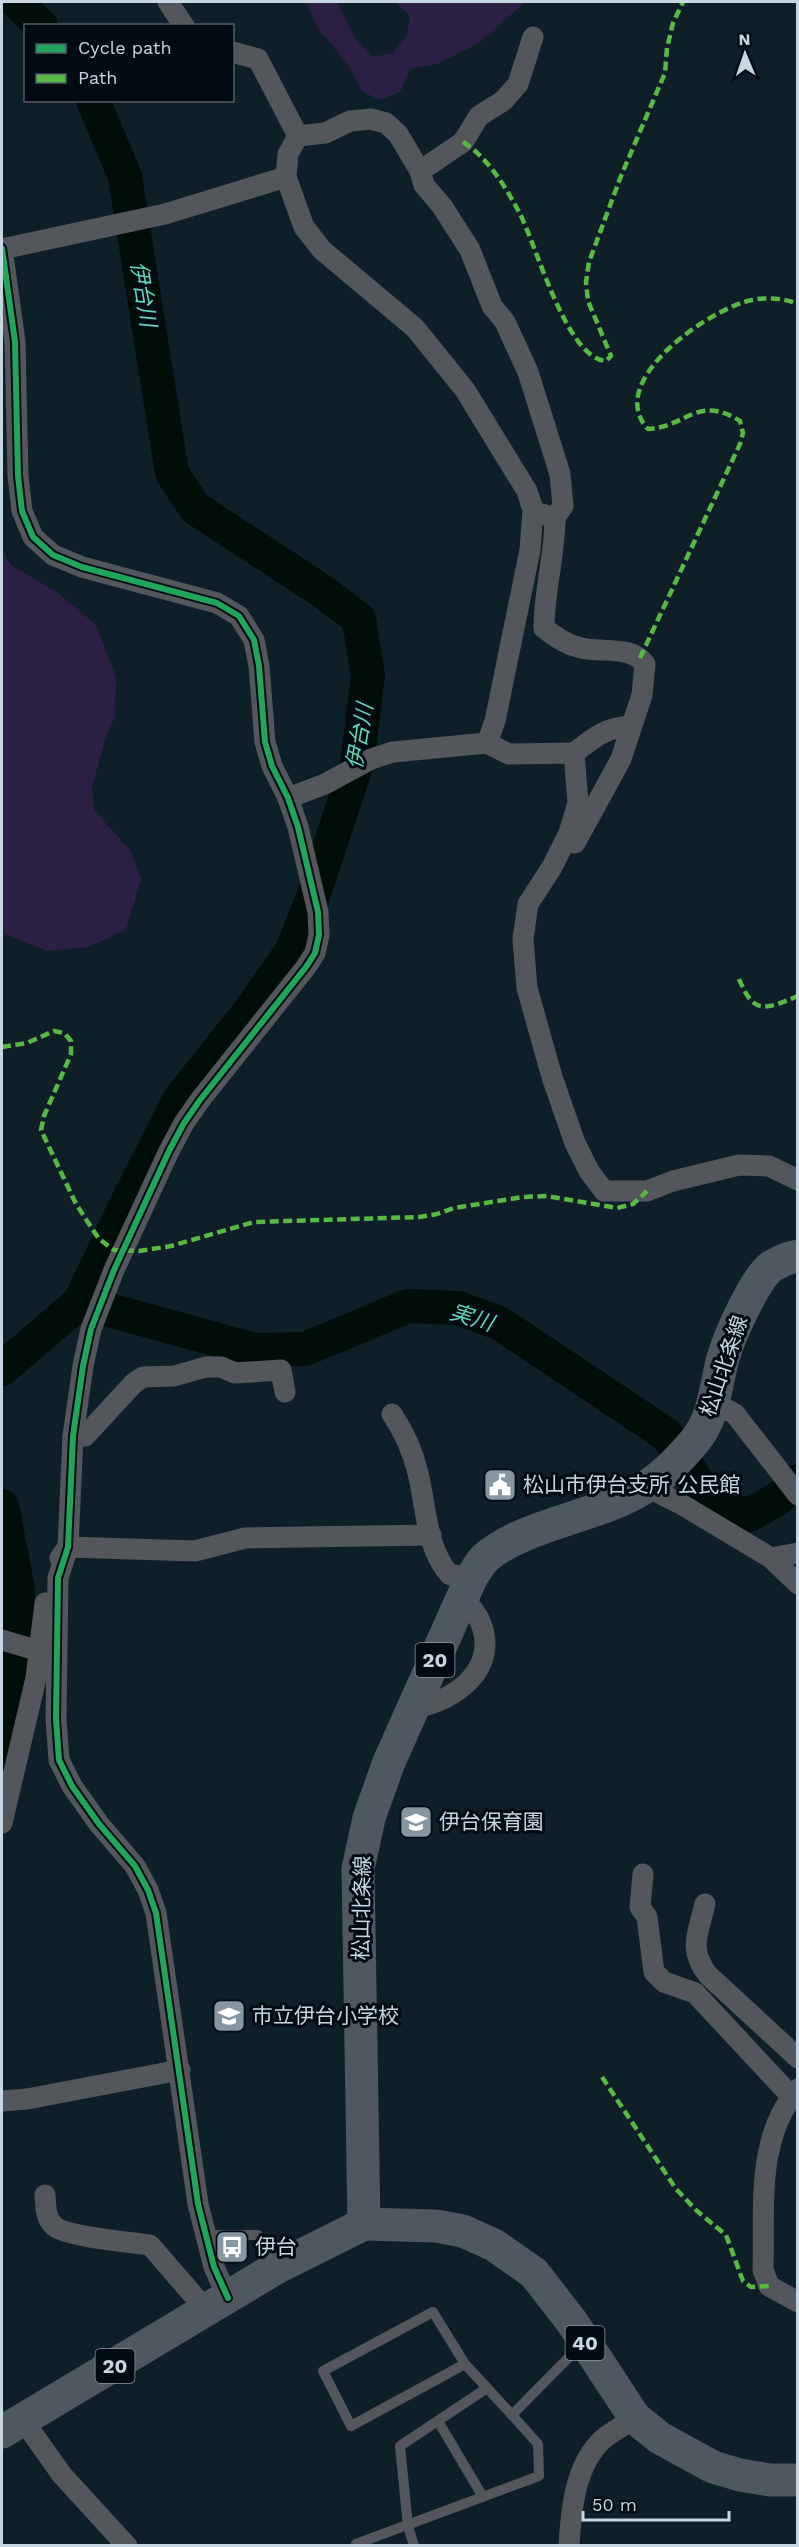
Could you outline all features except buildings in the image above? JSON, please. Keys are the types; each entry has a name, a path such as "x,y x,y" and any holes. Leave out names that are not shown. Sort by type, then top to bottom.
{"main road":[{"name":"松山北条線","path":"364,2224 358,1869 369,1818 389,1762 468,1587 484,1559 505,1545 622,1500 647,1487 667,1471 696,1440 715,1403 734,1326 751,1295 771,1267 798,1256"},
{"name":"20","path":"12,2426 276,2268 364,2224"},
{"name":"40","path":"364,2224 436,2226 463,2231 494,2245 534,2273 584,2341 635,2418 660,2438 713,2468 770,2480 798,2480"}],"street":[{"path":"168,2 183,24"},
{"path":"420,171 463,142 479,116 502,102 518,84 532,37"},
{"path":"234,52 258,59 298,136"},
{"path":"298,136 325,133 350,121 371,119 386,123 398,134 420,171 424,185 442,206 470,250 492,306 505,322 528,372 560,474 563,506 555,518 544,628 556,639 582,648 632,653 645,664 642,695 621,759 566,858 552,867"},
{"path":"298,136 288,154 286,177 304,226 322,250 415,328 465,390 527,491 533,510 530,550 495,721 487,743"},
{"path":"217,2305 214,2267 198,2204 156,1913 148,1890 135,1866 99,1824 72,1786 59,1760 56,1708 58,1578 68,1547 73,1436 91,1329 122,1252 184,1123 288,992 315,953 319,934 318,912 308,862 288,798 272,766 265,742 255,640 239,616 217,603 82,567 53,555 33,537 22,511 18,476 15,342 2,248 165,214 286,177"},
{"path":"533,510 555,518"},
{"path":"288,798 325,784 371,759 393,752 487,743 510,754 574,753 601,732 631,726"},
{"path":"574,753 578,803 569,833 552,867 528,904 523,939 527,988 552,1077 575,1143 589,1171 604,1191 647,1191 673,1181 739,1166 769,1166 798,1179"},
{"path":"73,1436 85,1436 134,1383 143,1377 174,1376 206,1367 221,1367 235,1373 281,1370 285,1392"},
{"path":"715,1403 735,1414 795,1491"},
{"path":"392,1414 406,1435 418,1471 431,1535 440,1564 450,1575 468,1587 480,1621 484,1641 484,1660 475,1676 433,1705 414,1708"},
{"path":"647,1487 681,1504 771,1558 798,1584"},
{"path":"68,1547 195,1551 245,1538 431,1535"},
{"path":"2,1823 36,1678 33,1650 48,1574 68,1547"},
{"path":"771,1558 798,1553"},
{"path":"2,1640 33,1650"},
{"path":"643,1874 640,1907 647,1917 654,1972 664,1982 695,1993 794,2093 780,2116 766,2156 764,2270 769,2286 798,2302"},
{"path":"705,1904 696,1944 698,1963 708,1976 798,2058"},
{"path":"2,2101 27,2099 180,2070"},
{"path":"45,2195 48,2218 54,2227 70,2233 150,2245 217,2305"},
{"path":"569,2546 570,2516 579,2478 591,2453 604,2439 635,2418"},
{"path":"12,2426 62,2475 127,2546"}],"lane":[{"path":"207,2239 216,2235 258,2235 276,2268"},
{"path":"356,2544 539,2476 538,2444 465,2364 433,2312 323,2371 351,2426 465,2364"},
{"path":"512,2415 584,2341"},
{"path":"414,2546 408,2526 400,2446 487,2388"},
{"path":"438,2421 483,2497"}],"shaded area":[{"path":"306,2 337,2 356,40 372,57 393,53 407,35 410,16 395,2 525,2 479,43 440,63 410,69 400,92 379,100 362,91 349,66 318,28"},
{"path":"2,550 11,565 58,593 96,625 116,677 115,716 104,743 92,788 94,810 131,851 141,879 126,930 88,947 48,951 5,934 2,926"}],"waterway":[{"name":"伊台川","path":"17,2 39,24"},
{"name":"伊台川","path":"2,1369 80,1302 179,1100 249,1012 291,952 311,903 357,764 368,676 359,619 322,591 195,508 172,473 125,177 94,102"},
{"name":"実川","path":"80,1302 255,1350 305,1349 408,1306 458,1308 499,1323 667,1435 699,1484 719,1507 749,1515 776,1500 798,1481"},
{"name":"伊台川","path":"2,1506 18,1590 19,1677 2,1770"}],"marked path":[{"path":"463,142 488,164 514,202 554,298 578,341 592,355 606,361 611,356 588,301 586,282 589,262 621,176 665,73 667,48 673,23 683,2"},
{"path":"640,658 740,444 743,433 740,421 713,411 702,411 673,423 648,429 638,410 640,390 650,369 668,350 689,332 712,317 734,306 758,299 781,299 798,304"},
{"path":"739,979 750,999 761,1006 777,1004 798,996"},
{"path":"2,1047 27,1043 54,1031 64,1033 71,1041 71,1054 44,1116 41,1130 76,1204 99,1239 114,1250 139,1251 171,1246 254,1222 419,1217 454,1208 523,1197 547,1196 617,1208 633,1204 647,1191"},
{"path":"602,2077 676,2189 697,2211 726,2235 743,2281 751,2287 769,2286"}],"cycle path":[{"path":"2,248 15,342 18,476 22,511 33,537 53,555 82,567 217,603 239,616 254,640 259,666 265,742 272,766 288,798 298,827 318,912 319,935 315,953 184,1123 114,1270 91,1329 83,1366 73,1436 68,1547 58,1578 56,1719 59,1760 72,1786 99,1824 135,1866 148,1890 156,1913 198,2204 214,2267 228,2298"}],"place":[{"name":"松山市伊台支所 公民館","path":"500,1485"},
{"name":"伊台保育園","path":"416,1822"},
{"name":"市立伊台小学校","path":"229,2016"},
{"name":"伊台","path":"232,2247"}]}
